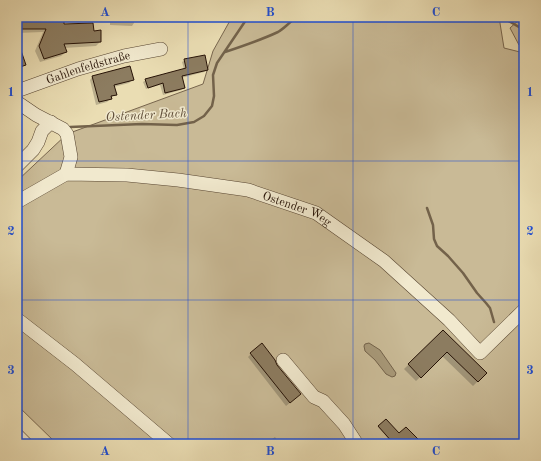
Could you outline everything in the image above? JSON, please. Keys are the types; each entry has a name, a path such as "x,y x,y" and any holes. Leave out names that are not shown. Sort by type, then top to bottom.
{"street":[{"name":"Gahlenfeldstraße","path":"17,91 109,60 161,49"},
{"path":"17,102 36,115 63,129 67,134 71,157 66,174"},
{"path":"17,166 22,154 38,142 42,131 51,122"},
{"name":"Ostender Weg","path":"17,202 66,174 127,175 171,179 248,190 316,213 384,261 449,320 480,354 524,310"},
{"path":"17,319 75,364 169,444"},
{"path":"283,360 314,397 323,401 344,424 357,444"},
{"path":"17,435 26,444"}],"shaded area":[{"path":"232,17 499,17 504,48 524,53 524,444 57,444 17,405 17,181 67,134 203,84 213,51"},
{"path":"521,18 524,18 524,47 519,45 510,28"},
{"path":"369,343 380,350 396,373 395,376 392,377 386,374 375,360 365,351 365,344"}],"building":[{"path":"19,17 64,17 64,24 93,23 94,31 101,30 101,42 64,44 67,52 44,59 39,46 46,29 20,29"},
{"path":"17,42 26,65 17,68"},
{"path":"205,55 208,70 182,76 185,88 165,93 163,83 148,88 145,79 186,68 184,59"},
{"path":"130,66 134,80 114,85 117,95 111,96 112,99 99,102 92,76"},
{"path":"443,330 487,373 478,382 447,352 421,378 408,364"},
{"path":"262,343 277,365 301,394 290,403 250,353"},
{"path":"386,419 399,433 406,427 418,439 413,444 394,444 378,426"}],"waterway":[{"name":"Ostender Bach","path":"70,127 142,124 177,125 194,122 204,116 212,106 214,96 213,75 217,63 248,17"},
{"path":"225,52 278,32 298,17"},
{"path":"502,17 524,30"},
{"path":"427,208 433,225 434,239 437,246 463,273 490,308 494,322"}]}
